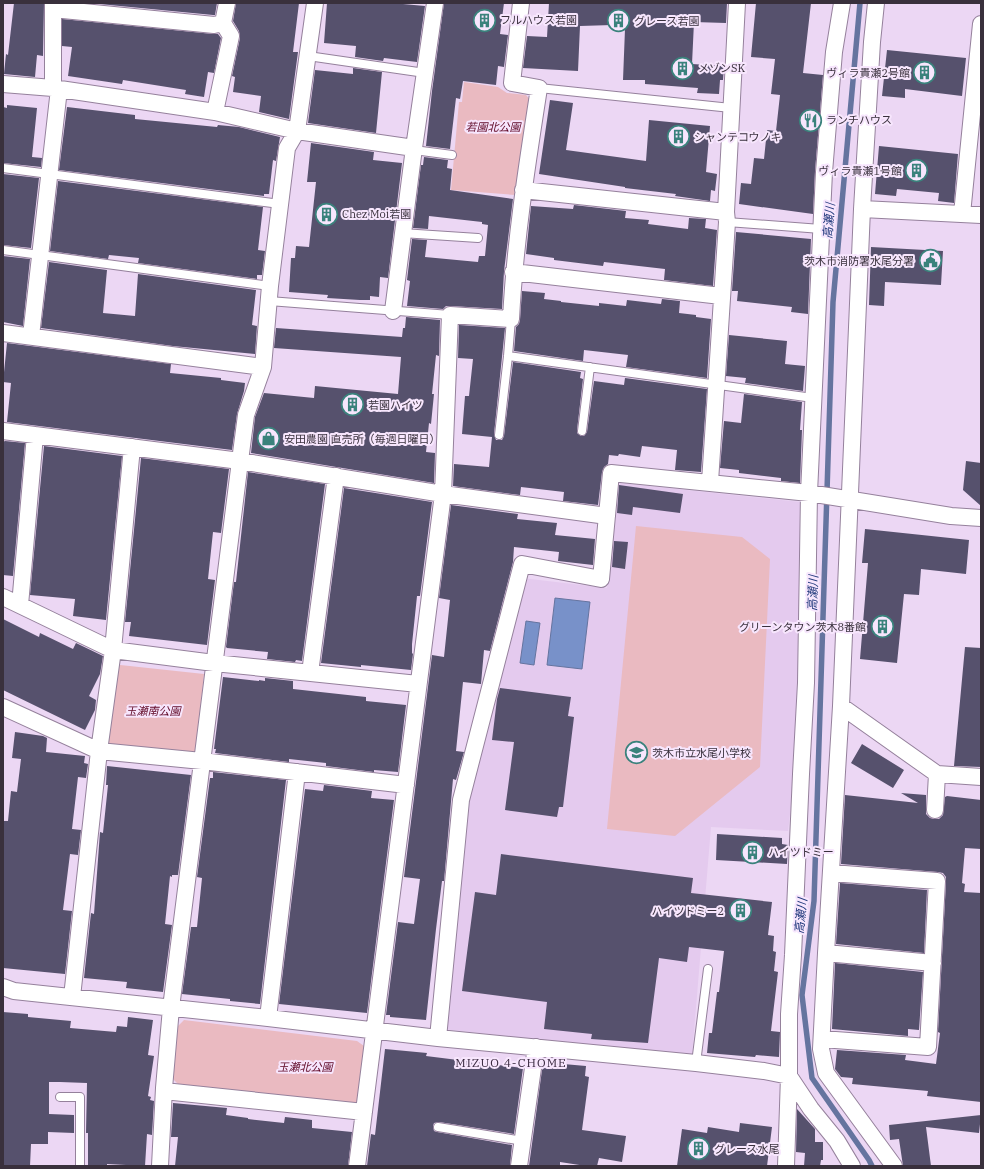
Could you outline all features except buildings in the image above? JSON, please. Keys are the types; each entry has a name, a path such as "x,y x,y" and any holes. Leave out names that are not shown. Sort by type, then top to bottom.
{"street":[{"path":"215,112 231,36 223,23 227,3"},
{"path":"160,1166 164,1091 171,1008 246,415 263,367 287,148 297,131 315,3"},
{"path":"393,311 402,233 435,3"},
{"path":"357,1166 443,494 450,315 511,318 513,272 523,190 539,88 512,83 521,3"},
{"path":"710,482 727,217 737,3"},
{"path":"786,1166 789,1076 789,1014 794,955 806,683 809,493 821,228 833,67 842,3"},
{"path":"876,3 872,42 862,209 841,706 821,1049 826,1074 894,1166"},
{"path":"31,336 50,174 56,88 53,6 214,25 223,23"},
{"path":"962,214 981,24"},
{"path":"3,84 56,88 215,112 297,131 414,149"},
{"path":"523,190 727,217"},
{"path":"862,209 981,215"},
{"path":"513,272 721,296"},
{"path":"3,333 263,367"},
{"path":"3,431 240,461 443,494 607,516"},
{"path":"20,605 35,435"},
{"path":"72,997 99,751 113,650 132,447"},
{"path":"438,1038 461,800 522,564 601,579 611,473 809,493 951,516 981,518"},
{"path":"310,672 336,476"},
{"path":"3,597 113,650 214,663 418,684"},
{"path":"841,706 937,774 981,778"},
{"path":"3,707 99,751 202,761 406,785"},
{"path":"268,1018 297,772"},
{"path":"935,810 937,774"},
{"path":"822,1039 928,1047 933,963 937,881 831,873"},
{"path":"826,953 933,963"},
{"path":"3,987 14,991 438,1038 696,1063 764,1071 789,1076 811,1109 837,1141 852,1166"},
{"path":"520,1166 536,1047"},
{"path":"164,1091 364,1112"}],"lane":[{"path":"308,56 425,72"},
{"path":"539,88 731,108"},
{"path":"414,149 452,155"},
{"path":"3,168 280,204"},
{"path":"727,217 821,228"},
{"path":"402,233 478,238"},
{"path":"3,250 270,294 393,311 450,315"},
{"path":"499,435 511,318"},
{"path":"508,356 813,398"},
{"path":"582,431 590,367"},
{"path":"696,1063 708,970"},
{"path":"60,1097 80,1097 80,1166"},
{"path":"438,1127 523,1141"}],"shaded area":[{"name":"茨木市立水尾小学校","path":"620,483 810,503 794,781 788,831 711,827 692,1056 442,1029 466,799 522,578 607,588"}],"green space":[{"name":"若園北公園","path":"464,82 498,87 507,93 526,95 532,102 515,195 451,190 459,102 462,102"},
{"path":"636,526 742,537 770,559 760,767 675,836 607,829"},
{"name":"玉瀬南公園","path":"111,664 204,674 195,758 103,748"},
{"name":"玉瀬北公園","path":"184,1020 357,1041 364,1046 358,1101 349,1105 178,1084 172,1078 178,1026"}],"water":[{"path":"555,598 590,602 582,669 547,665"},
{"path":"526,621 540,623 534,665 520,663"}],"waterway":[{"name":"高瀬川","path":"860,3 833,302 814,901 802,995 812,1078 872,1166"}],"place":[{"name":"フルハウス若園","path":"485,20"},
{"name":"グレース若園","path":"618,21"},
{"name":"メゾンSK","path":"683,68"},
{"name":"ヴィラ貴瀬2号館","path":"925,73"},
{"name":"ランチハウス","path":"811,120"},
{"name":"シャンテコウノキ","path":"679,137"},
{"name":"ヴィラ貴瀬1号館","path":"917,171"},
{"name":"Chez Moi若園","path":"326,214"},
{"name":"茨木市消防署水尾分署","path":"930,261"},
{"name":"若園ハイツ","path":"353,405"},
{"name":"安田農園 直売所（毎週日曜日）","path":"269,439"},
{"name":"グリーンタウン茨木8番館","path":"882,627"},
{"name":"茨木市立水尾小学校","path":"636,753"},
{"name":"ハイツドミー","path":"752,852"},
{"name":"ハイツドミー2","path":"740,911"},
{"name":"グレース水尾","path":"699,1149"}],"district":[{"name":"MIZUO 4-CHOME","path":"511,1063"}]}
